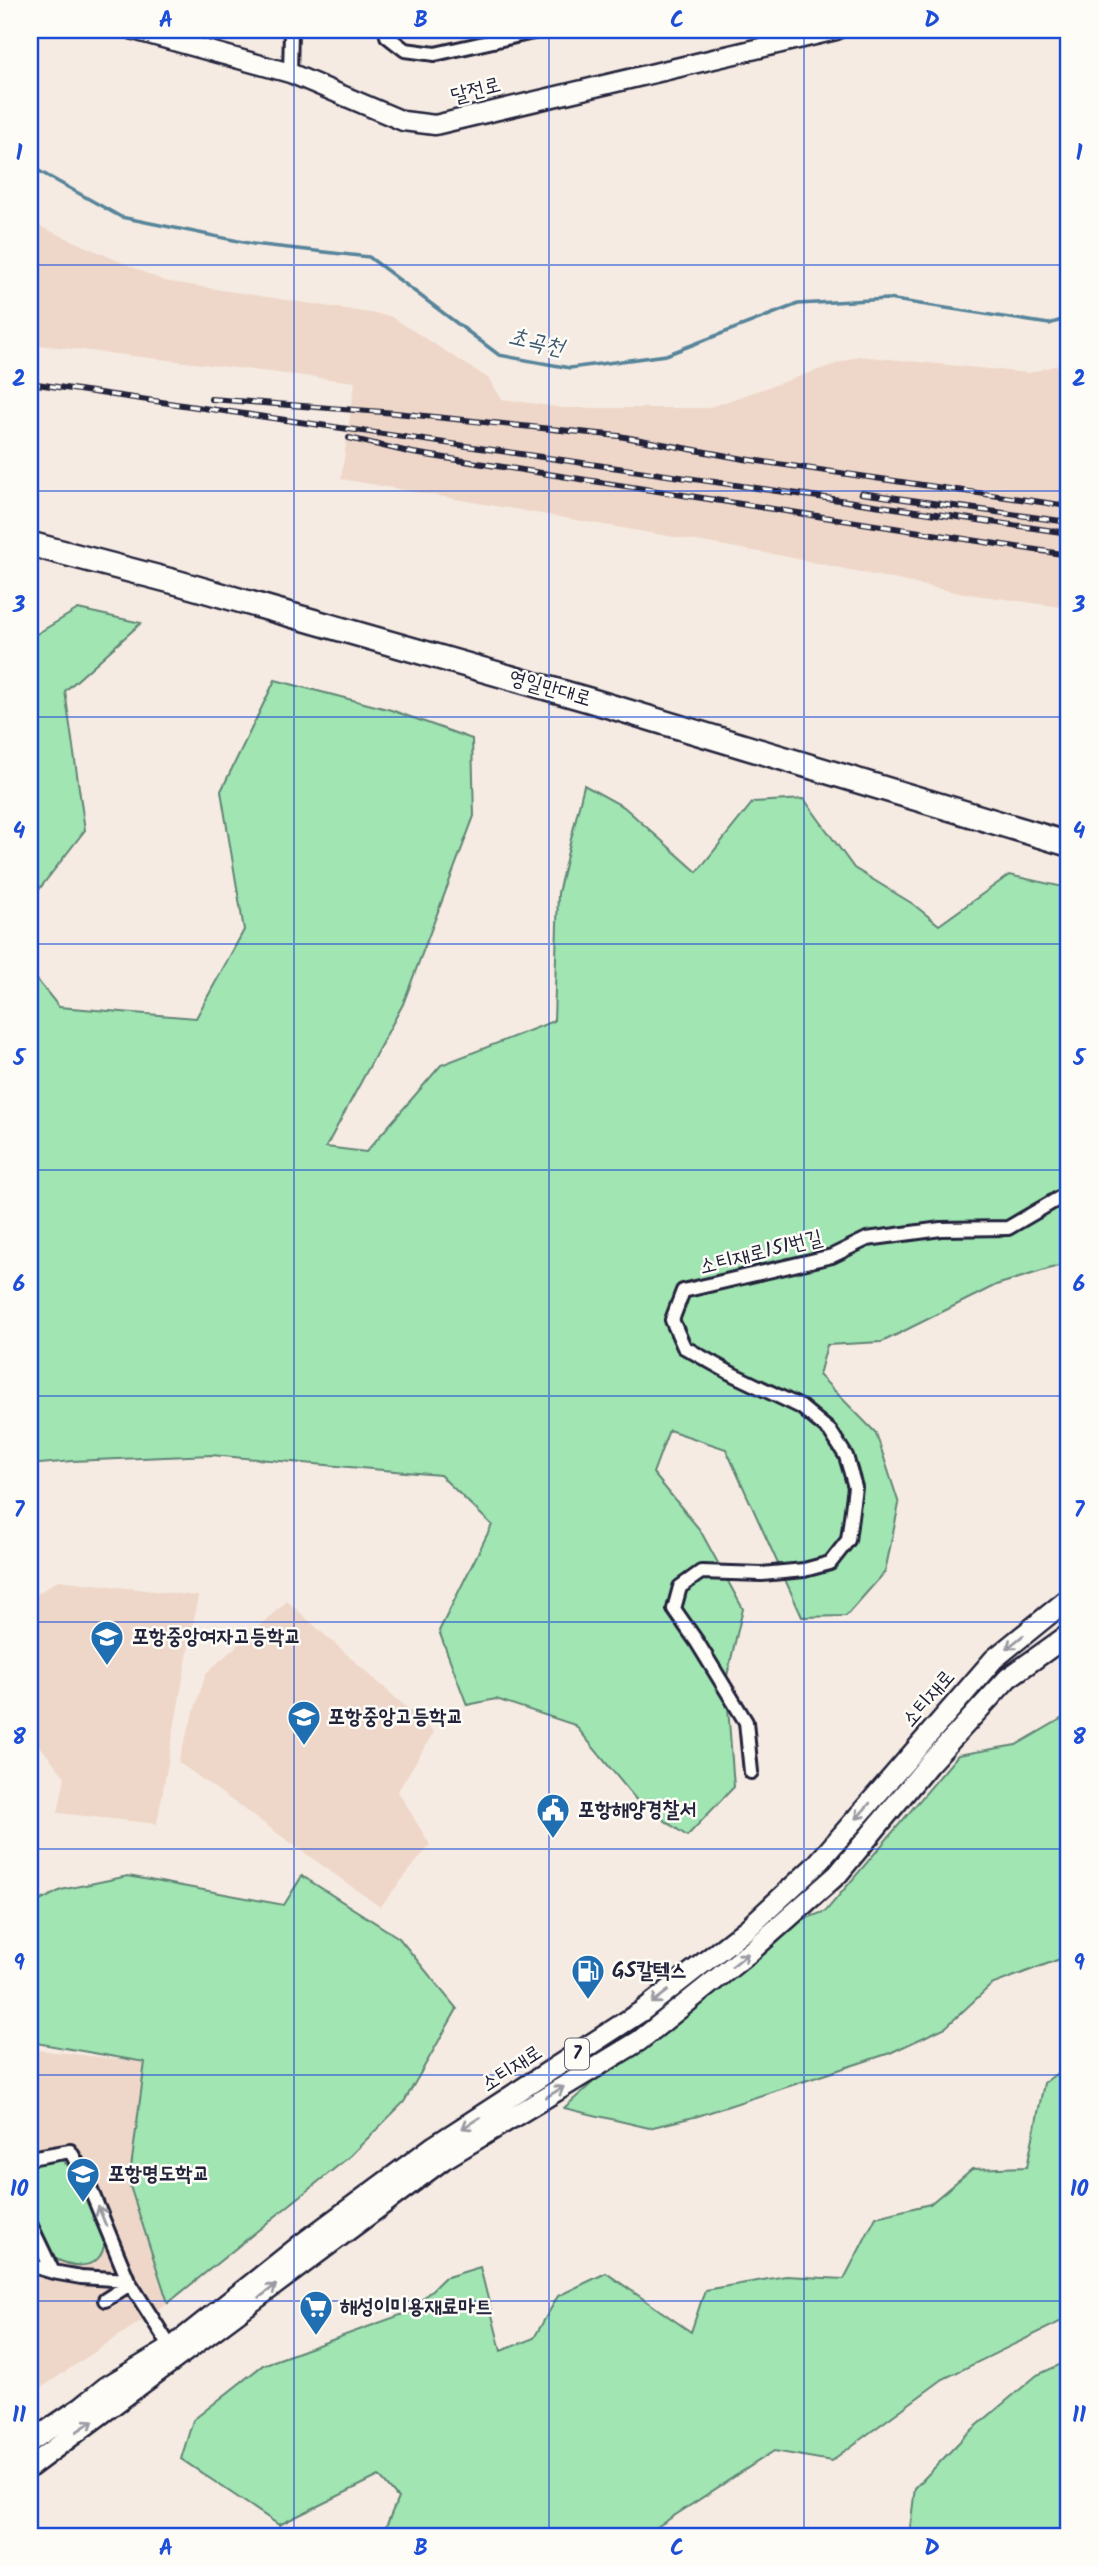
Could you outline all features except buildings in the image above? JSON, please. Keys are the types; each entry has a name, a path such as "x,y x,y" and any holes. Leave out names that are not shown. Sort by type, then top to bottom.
{"highway":[{"name":"영일만대로","path":"30,529 172,566 1068,828"},
{"name":"영일만대로","path":"30,544 179,583 589,700 1068,844"}],"main road":[{"name":"소티재로","path":"30,2442 106,2387 171,2348 303,2243 435,2146 642,2011 748,1928 816,1865 993,1659 1068,1599"},
{"name":"소티재로","path":"30,2466 444,2160 639,2041 750,1952 838,1874 928,1765 1008,1678 1068,1635"}],"street":[{"name":"달전로","path":"134,30 290,73 403,121 435,125 835,30"},
{"path":"290,73 291,30"},
{"path":"386,30 387,36 405,50 435,54 542,30"},
{"path":"475,30 476,44"},
{"name":"소티재로151번길","path":"751,1772 746,1722 674,1609 680,1587 701,1572 762,1574 804,1570 830,1563 848,1541 855,1488 846,1456 830,1431 801,1407 684,1347 672,1320 683,1291 832,1256 867,1239 941,1229 1008,1228 1068,1193"},
{"path":"30,2158 70,2151 85,2176 129,2282 171,2348"},
{"path":"30,2224 53,2272"},
{"path":"30,2267 81,2277 129,2282"},
{"path":"105,2300 129,2282"}],"shaded area":[{"path":"30,222 164,281 390,316 488,378 502,399 564,408 707,408 859,356 1029,373 1068,362 1068,608 954,592 788,557 341,479 355,382 30,344"},
{"name":"포항중앙여자고등학교","path":"58,1580 198,1596 157,1824 58,1813 65,1777 30,1734 30,1599"},
{"name":"포항중앙고등학교","path":"287,1601 434,1732 398,1791 430,1845 380,1907 178,1762 206,1673"},
{"name":"포항명도학교","path":"30,2049 145,2062 129,2183 168,2303 32,2394 30,2389"}],"green space":[{"path":"78,609 141,623 65,691 85,830 30,901 30,638"},
{"path":"275,680 391,710 472,739 474,816 403,1004 326,1147 366,1152 441,1065 554,1021 558,893 584,785 624,807 697,872 753,802 804,799 854,868 913,904 939,925 1009,875 1068,888 1068,1263 996,1285 882,1342 827,1345 819,1375 876,1433 899,1504 885,1572 846,1616 802,1617 726,1449 669,1430 653,1473 700,1530 743,1609 726,1680 734,1787 687,1836 638,1802 575,1725 496,1699 467,1705 439,1631 492,1525 440,1475 211,1455 30,1465 30,971 59,1007 196,1018 244,930 221,791"},
{"path":"1068,1715 1068,1956 991,1985 946,2027 890,2053 698,2116 649,2128 564,2108 755,1938 826,1911 958,1755 1016,1745"},
{"path":"128,1876 284,1905 302,1876 399,1938 457,2009 404,2102 350,2156 168,2303 129,2183 145,2062 30,2042 30,1906 61,1890"},
{"path":"1068,2065 1068,2318 943,2379 831,2461 774,2451 643,2536 382,2536 398,2498 379,2476 279,2525 181,2459 193,2420 263,2365 409,2312 444,2278 480,2267 501,2351 534,2338 558,2296 606,2273 691,2332 705,2290 786,2276 844,2279 876,2217 930,2204 972,2169 1027,2167 1044,2083"},
{"path":"55,2156 71,2169 78,2180 105,2237 100,2256 88,2264 72,2264 54,2258 30,2209 30,2165 36,2159"},
{"path":"1068,2361 1068,2536 909,2536 915,2488 966,2435 1037,2375"}],"waterway":[{"name":"초곡천","path":"30,166 121,217 253,244 369,257 499,355 570,368 666,355 798,304 888,299 1049,324 1068,318"}],"railway":[{"path":"30,383 1068,533"},
{"path":"211,399 396,413 619,436 744,459 1068,506"},
{"path":"349,438 413,453 1068,555"},
{"path":"861,493 1068,522"}],"place":[{"name":"포항중앙여자고등학교","path":"107,1667"},
{"name":"포항중앙고등학교","path":"304,1747"},
{"name":"포항해양경찰서","path":"553,1840"},
{"name":"GS칼텍스","path":"588,2001"},
{"name":"포항명도학교","path":"83,2204"},
{"name":"해성이미용재료마트","path":"316,2337"}]}
